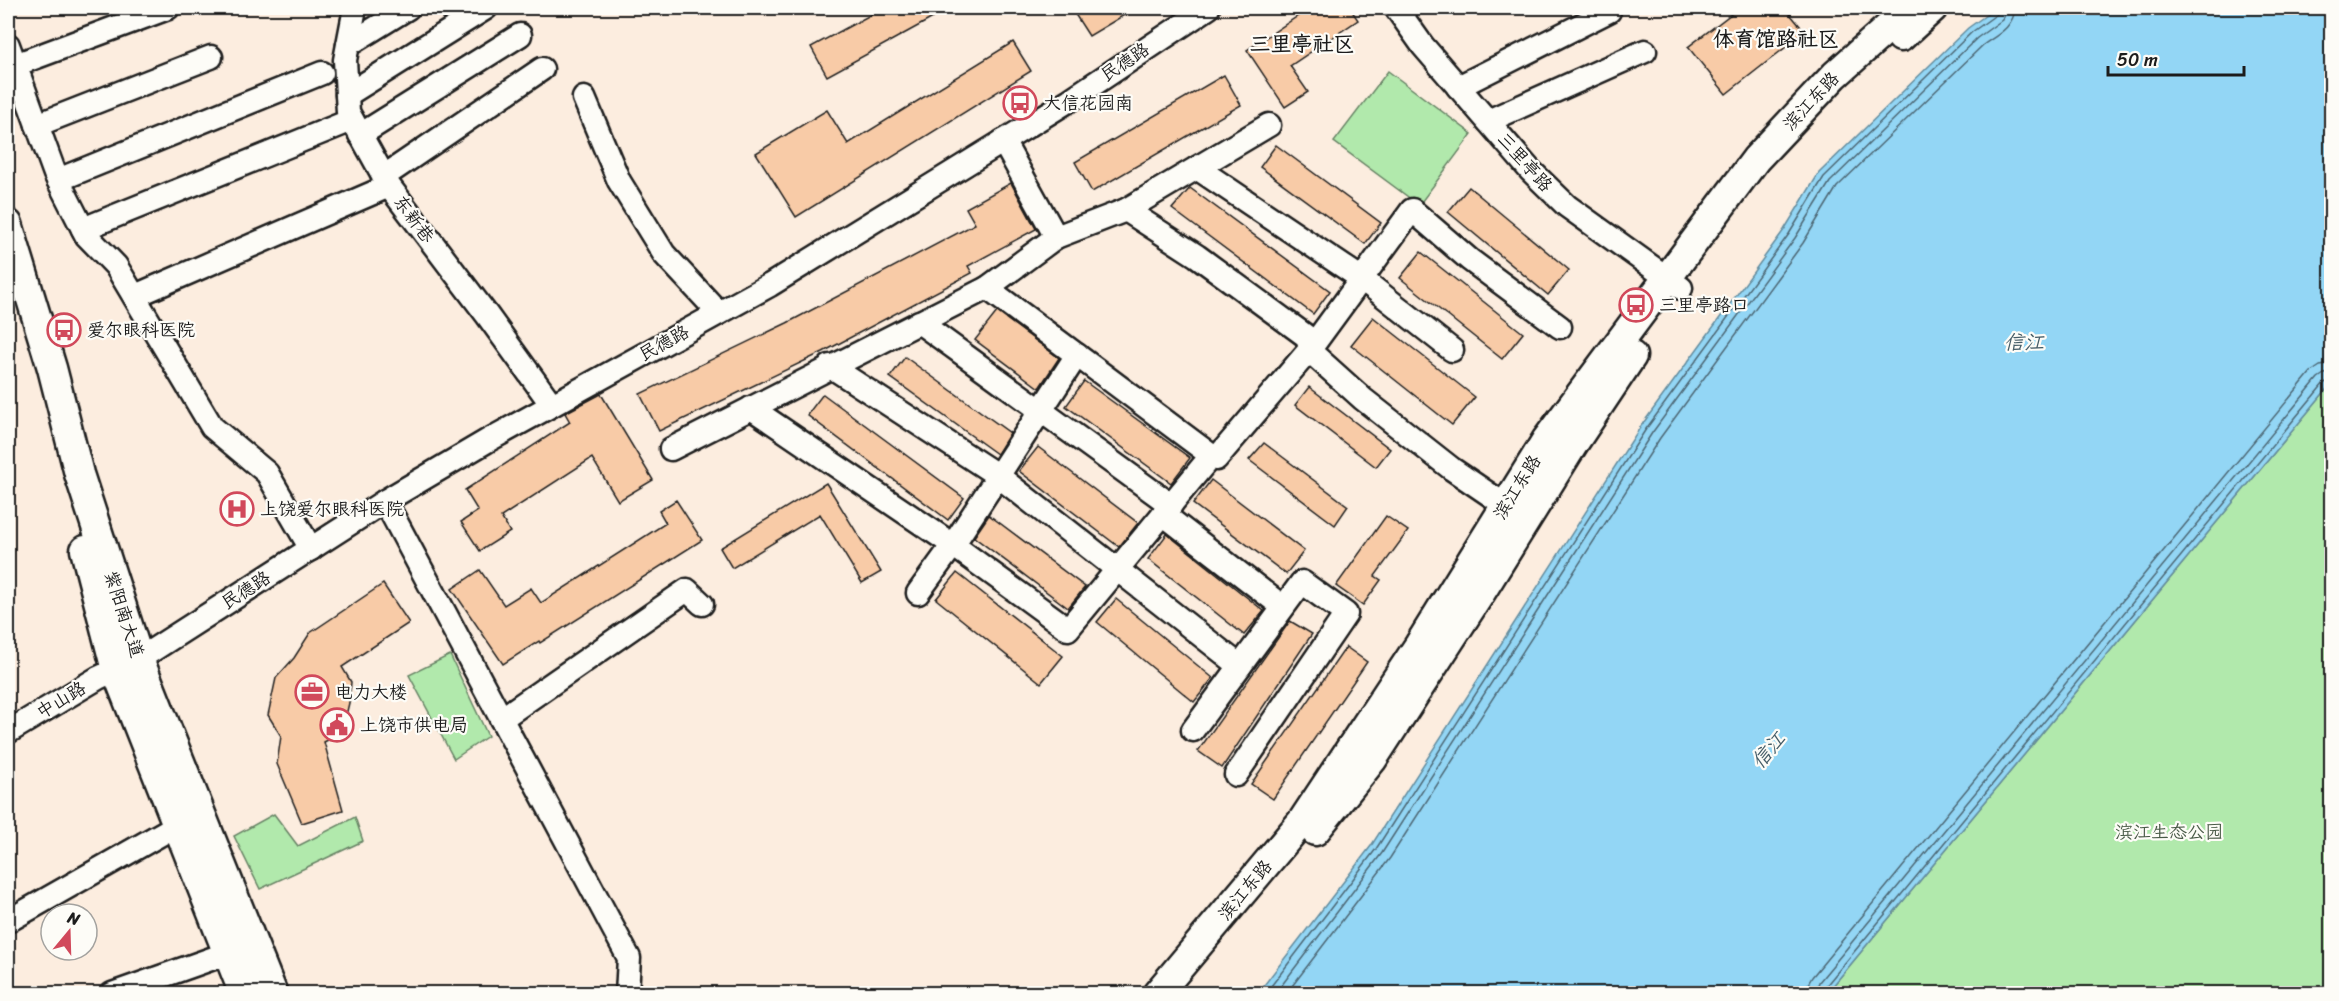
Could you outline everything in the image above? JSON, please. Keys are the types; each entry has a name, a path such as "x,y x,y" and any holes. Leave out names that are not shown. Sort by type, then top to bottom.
{"main road":[{"name":"滨江东路","path":"1157,993 1303,820 1419,645 1547,439 1674,283 1756,159 1834,75 1924,9"},
{"name":"紫阳南大道","path":"8,224 52,368 127,665 273,993"},
{"name":"紫阳南大道","path":"8,268 66,472 177,825 244,993"},
{"name":"滨江东路","path":"1183,993 1372,760 1574,443 1661,314 1674,283"}],"street":[{"path":"168,8 11,55 58,180 82,229 116,266 212,427 267,472 311,549"},
{"name":"东新巷","path":"355,8 345,60 348,112 386,182 552,405"},
{"path":"348,45 408,8"},
{"path":"347,95 486,8"},
{"name":"民德路","path":"127,665 385,501 552,405 770,285 1070,99 1208,8"},
{"name":"三里亭路","path":"1396,8 1423,46 1530,170 1567,206 1674,283"},
{"path":"1458,87 1609,11"},
{"path":"82,229 356,127 520,35"},
{"path":"1488,121 1645,51"},
{"path":"37,125 211,57"},
{"path":"135,296 386,182 542,69"},
{"path":"58,180 322,73"},
{"path":"584,98 620,181 664,254 719,313"},
{"path":"671,449 987,288 1056,237 1126,210 1269,125"},
{"path":"1003,141 1056,237"},
{"path":"1197,168 1362,279 1452,350"},
{"path":"1126,210 1197,256 1306,336 1313,354 1363,399 1452,469 1506,505"},
{"path":"987,288 1216,459 1311,348 1413,210 1470,260 1560,327"},
{"path":"919,322 1040,410 1167,509 1283,607"},
{"path":"918,593 953,545 1077,355"},
{"path":"830,366 997,475 1240,666"},
{"path":"751,408 953,545 1068,629 1211,456"},
{"path":"385,501 629,958 627,993"},
{"path":"1193,730 1302,582 1346,614 1236,775"},
{"path":"501,719 687,590 702,604"},
{"name":"中山路","path":"8,732 98,678 127,665"},
{"path":"8,921 177,825"},
{"path":"112,993 228,953"}],"green space":[{"path":"1388,71 1472,134 1419,205 1334,142"},
{"name":"滨江生态公园","path":"2331,384 2331,993 1827,993"},
{"path":"450,655 488,736 454,759 409,675"},
{"path":"274,814 298,846 355,817 363,841 260,889 234,836"}],"water":[{"name":"信江","path":"1996,8 2331,8 2331,384 1827,993 1258,993 1371,846 1641,426 1784,230 1819,173 1968,28"}],"building":[{"path":"883,8 951,8 827,76 811,47"},
{"path":"1071,8 1136,8 1089,36"},
{"path":"1310,8 1350,8 1358,20 1290,66 1308,92 1285,107 1247,50"},
{"path":"1739,8 1785,8 1805,32 1726,94 1688,47"},
{"path":"1013,42 1031,71 796,217 756,153 827,110 848,144"},
{"path":"1224,75 1241,105 1092,192 1075,162"},
{"path":"1276,145 1381,223 1365,244 1260,167"},
{"path":"1011,183 1036,229 968,266 972,273 823,352 659,431 640,394 787,323 975,224 966,208"},
{"path":"1469,187 1569,270 1548,295 1448,212"},
{"path":"1190,188 1330,291 1313,314 1172,209"},
{"path":"1421,252 1523,333 1502,359 1400,278"},
{"path":"997,312 1059,358 1039,388 975,340"},
{"path":"1373,317 1475,397 1452,425 1351,345"},
{"path":"905,357 1010,433 997,454 890,377"},
{"path":"1084,381 1190,458 1171,483 1066,406"},
{"path":"1309,387 1390,449 1376,467 1295,405"},
{"path":"601,394 653,480 618,501 592,458 501,517 510,532 480,551 461,522 478,511 465,490 570,422 565,413"},
{"path":"823,394 964,498 948,520 807,415"},
{"path":"1264,443 1348,506 1335,525 1249,460"},
{"path":"1038,447 1138,523 1119,547 1019,471"},
{"path":"1211,480 1304,551 1286,574 1193,504"},
{"path":"826,483 881,572 862,583 820,514 732,568 720,548"},
{"path":"676,500 702,540 503,664 452,589 480,570 504,605 531,588 541,603 666,523 659,511"},
{"path":"989,515 1085,587 1068,608 974,537"},
{"path":"1386,516 1408,531 1375,576 1381,580 1363,605 1336,586"},
{"path":"1167,534 1264,611 1244,635 1148,559"},
{"path":"957,573 1063,656 1041,683 936,599"},
{"path":"383,584 409,623 342,667 351,682 344,724 332,738 324,742 343,810 302,823 277,764 281,736 268,715 276,678 294,658 310,633"},
{"path":"1116,599 1213,678 1194,702 1097,622"},
{"path":"1290,621 1312,634 1222,768 1198,751"},
{"path":"1346,647 1367,662 1273,799 1251,784"}],"place":[{"name":"大信花园南","path":"1020,103"},
{"name":"三里亭路口","path":"1636,305"},
{"name":"爱尔眼科医院","path":"64,330"},
{"name":"上饶爱尔眼科医院","path":"237,509"},
{"name":"电力大楼","path":"312,692"},
{"name":"上饶市供电局","path":"337,725"}],"district":[{"name":"体育馆路社区","path":"1776,39"},
{"name":"三里亭社区","path":"1302,44"}]}
